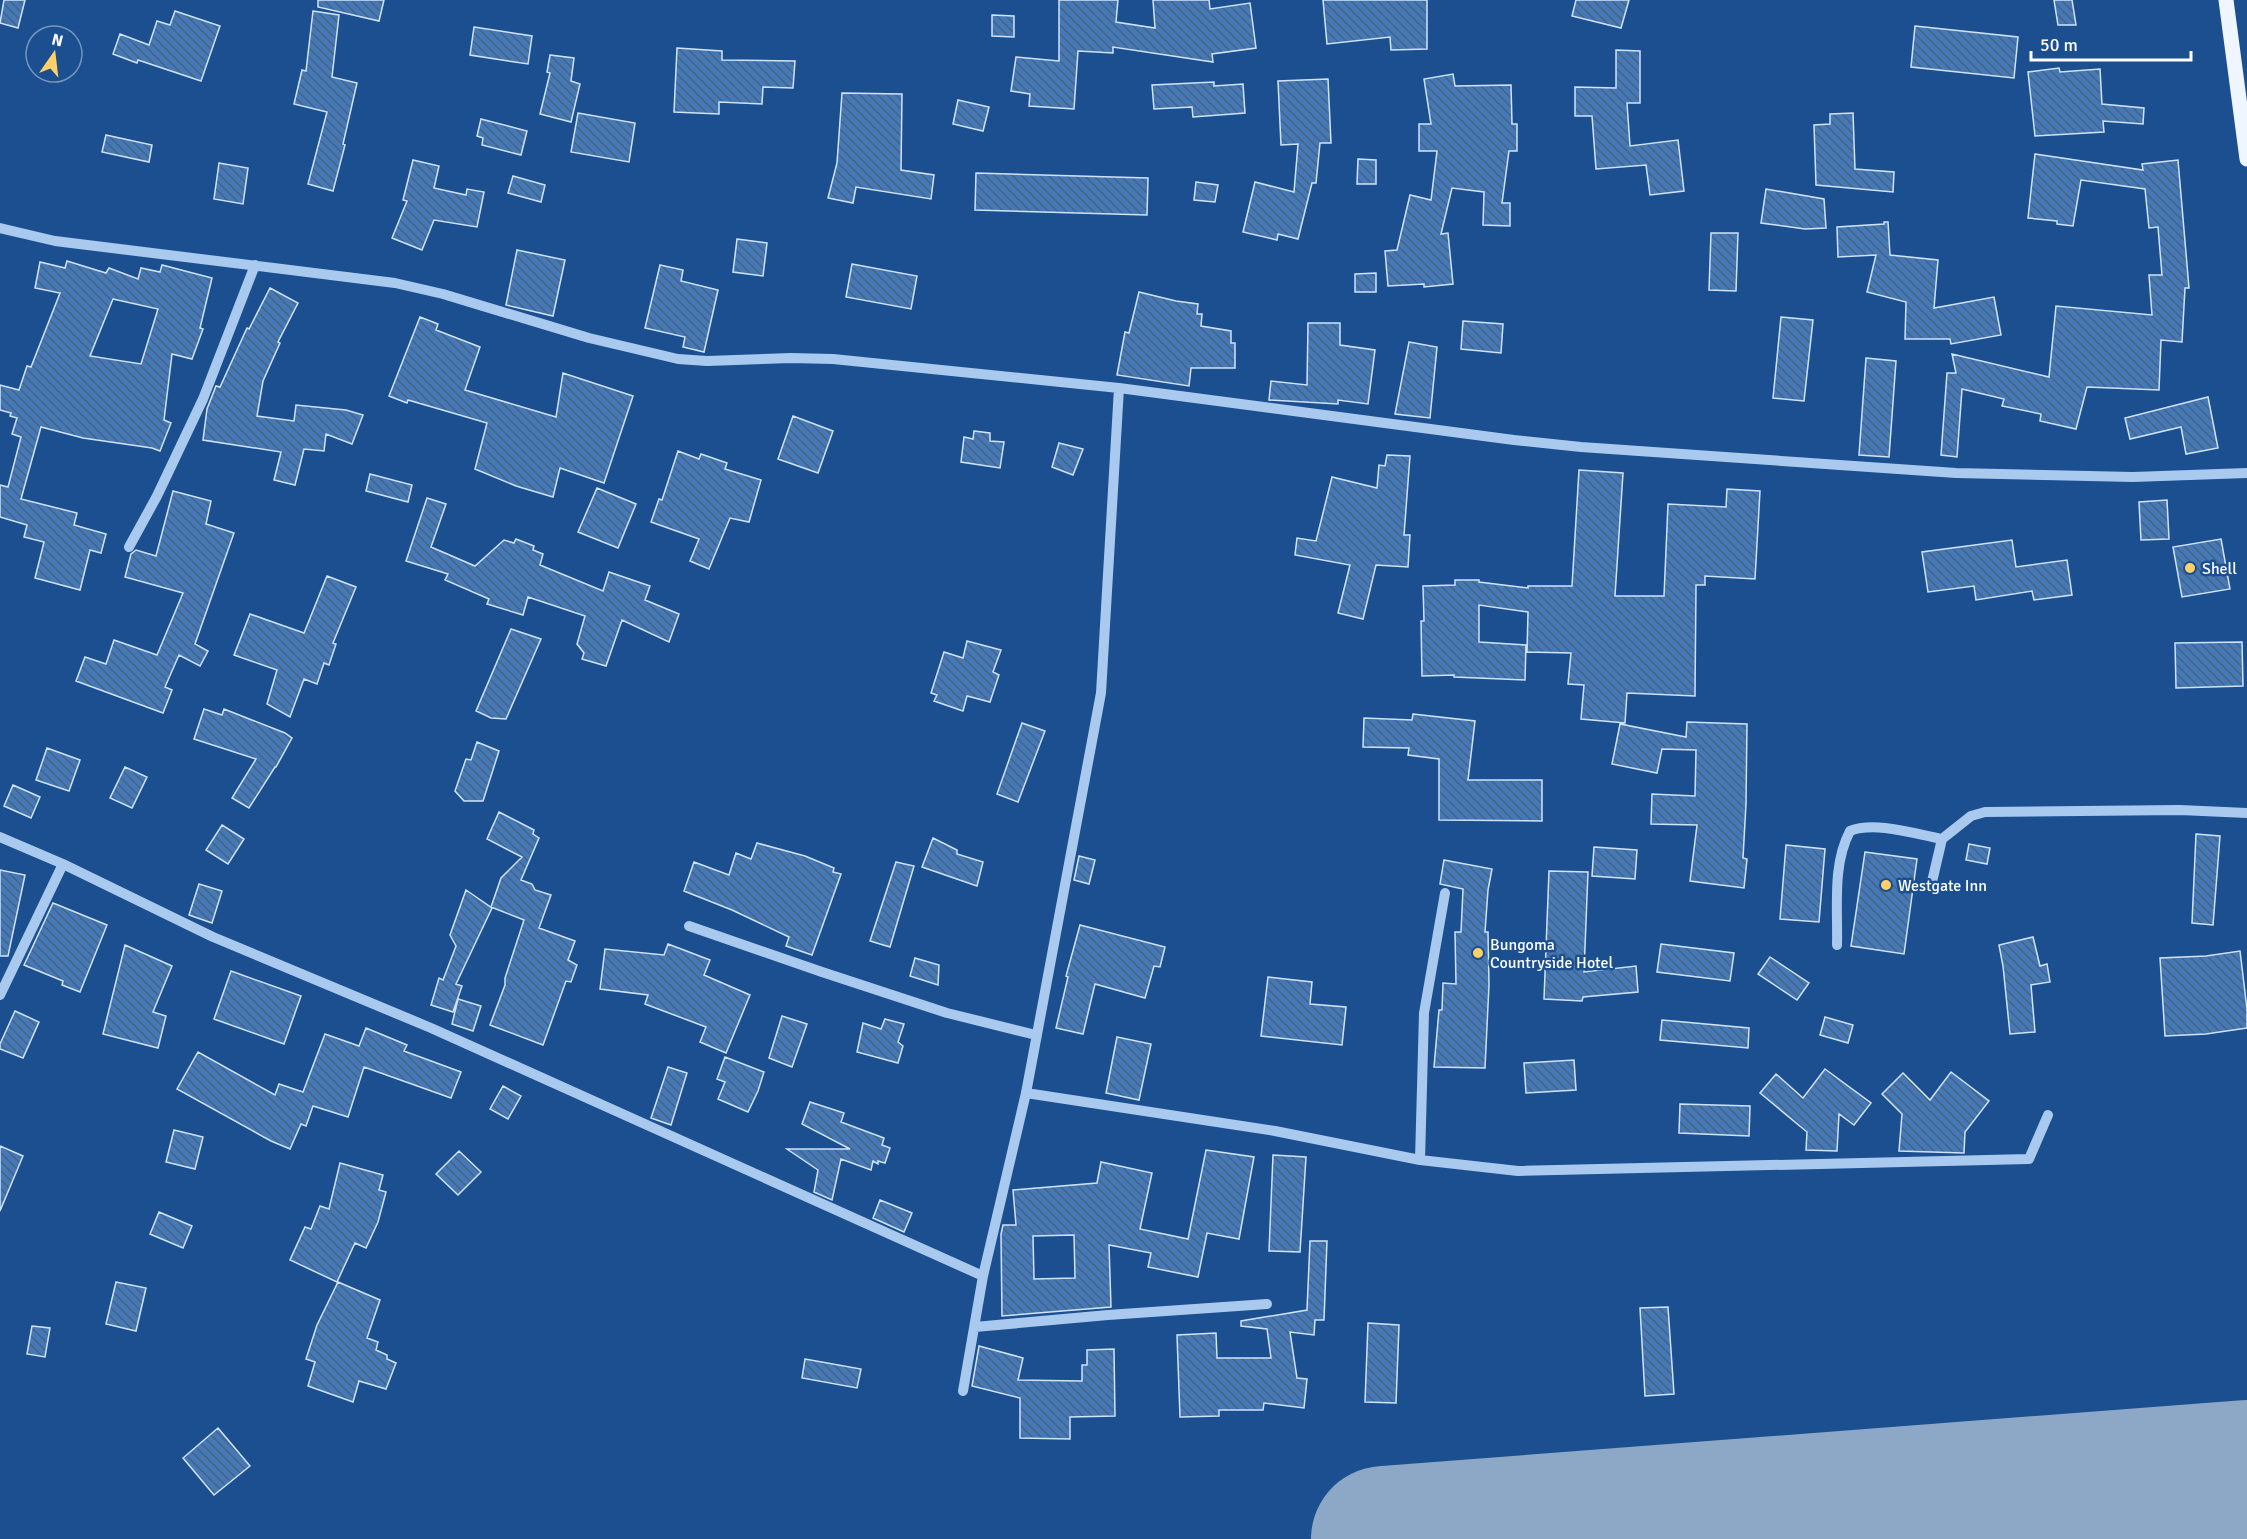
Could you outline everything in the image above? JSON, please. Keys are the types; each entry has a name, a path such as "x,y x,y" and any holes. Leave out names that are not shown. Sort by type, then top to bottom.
{"main road":[{"path":"2226,0 2247,159"}],"street":[{"path":"0,228 55,241 395,283 443,294 589,338 678,359 707,361 833,359 1119,388 1514,441 1581,447 1956,473 2133,477 2247,473"},
{"path":"129,547 157,496 202,399 255,266"},
{"path":"963,1391 983,1276 1026,1093 1101,693 1119,388"},
{"path":"1931,886 1942,838 1971,816 1985,812 2180,810 2247,813"},
{"path":"1838,945 1839,862 1843,843 1850,831 1860,827 1877,827 1942,838"},
{"path":"0,837 63,864 213,937 431,1028 983,1276"},
{"path":"0,995 63,864"},
{"path":"1420,1160 1424,1013 1445,893"},
{"path":"689,926 947,1012 1036,1035"},
{"path":"1026,1093 1275,1131 1420,1160 1518,1171 2029,1159 2048,1115"},
{"path":"975,1327 1267,1304"}],"building":[{"path":"4,0 25,0 18,28 0,23"},
{"path":"318,0 384,0 379,21 318,7"},
{"path":"1059,0 1118,0 1116,22 1155,28 1153,0 1209,0 1210,9 1250,3 1256,48 1212,54 1213,62 1113,47 1113,53 1078,51 1074,109 1029,106 1030,94 1011,91 1016,57 1059,61"},
{"path":"1323,0 1427,0 1427,49 1391,50 1390,37 1327,44"},
{"path":"1576,0 1629,0 1621,28 1572,16"},
{"path":"2054,0 2072,0 2076,25 2058,25"},
{"path":"175,11 220,26 201,81 113,54 120,34 149,45 157,21 170,25"},
{"path":"313,11 339,15 332,77 357,83 333,191 308,184 327,112 294,104 302,70 306,71"},
{"path":"992,15 1014,16 1014,37 992,36"},
{"path":"1915,26 2018,37 2014,78 1911,67"},
{"path":"474,27 532,36 528,64 470,55"},
{"path":"677,48 722,51 722,60 795,61 793,88 763,87 762,104 719,102 719,114 674,112"},
{"path":"1616,50 1640,51 1640,103 1627,103 1630,146 1678,140 1684,191 1650,195 1646,165 1596,169 1592,116 1575,116 1575,87 1616,88"},
{"path":"550,55 574,58 571,81 580,84 571,122 540,114 550,73 547,72"},
{"path":"2059,68 2060,72 2100,69 2102,104 2144,108 2143,124 2103,121 2104,132 2035,136 2028,72"},
{"path":"1453,74 1455,86 1511,85 1512,124 1517,124 1517,151 1509,151 1502,203 1510,203 1510,226 1483,225 1484,192 1452,188 1441,234 1448,233 1453,284 1424,287 1424,284 1388,286 1385,251 1397,250 1410,195 1431,200 1437,151 1419,151 1419,124 1431,124 1424,79"},
{"path":"1328,79 1331,143 1320,143 1316,183 1312,183 1298,239 1278,234 1277,240 1243,232 1255,182 1294,192 1298,144 1281,145 1278,81"},
{"path":"1214,82 1214,86 1243,84 1245,113 1193,117 1192,107 1154,109 1152,85"},
{"path":"842,93 902,94 901,170 934,175 931,199 856,187 853,203 828,198 837,163"},
{"path":"958,100 989,107 983,131 953,124"},
{"path":"578,113 635,123 629,162 571,152"},
{"path":"1853,113 1855,169 1894,172 1893,192 1816,185 1814,125 1830,124 1830,114"},
{"path":"481,119 527,131 521,155 482,145 483,138 477,136"},
{"path":"106,135 152,145 149,162 102,152"},
{"path":"2035,154 2143,170 2142,164 2178,160 2189,288 2185,288 2182,342 2161,340 2159,390 2087,387 2076,429 2040,421 2041,414 2002,406 2004,399 1962,389 1957,457 1941,455 1947,373 1956,373 1952,354 2049,377 2056,306 2152,315 2149,275 2162,275 2158,227 2149,228 2145,189 2081,180 2073,226 2057,224 2057,221 2028,218"},
{"path":"1358,159 1376,160 1376,184 1357,184"},
{"path":"413,160 439,166 434,188 466,195 467,189 484,192 477,227 434,220 422,250 392,238 407,201 403,200"},
{"path":"219,163 248,168 243,204 214,199"},
{"path":"976,173 1148,178 1147,215 975,210"},
{"path":"513,176 545,185 541,202 508,193"},
{"path":"1196,182 1218,185 1215,202 1194,200"},
{"path":"1766,189 1824,199 1826,228 1805,229 1761,223"},
{"path":"1888,222 1890,255 1938,260 1934,308 1994,297 2001,335 1951,344 1950,339 1905,339 1906,302 1867,292 1876,255 1838,257 1837,227 1884,224"},
{"path":"1711,233 1738,233 1736,291 1709,290"},
{"path":"737,239 767,243 763,276 733,272"},
{"path":"517,250 565,260 553,316 506,305"},
{"path":"67,261 106,273 109,268 138,279 141,268 160,272 162,265 212,278 200,328 203,329 192,359 172,354 164,420 171,423 160,451 83,438 41,427 21,499 77,513 74,525 106,534 101,553 90,550 80,590 35,578 44,542 24,537 27,525 0,517 0,485 8,487 21,437 12,434 17,418 10,416 11,413 0,410 0,385 19,390 27,366 31,367 60,293 35,288 40,262 65,268","holes":["113,299 158,309 141,364 90,356"]},
{"path":"852,264 917,276 911,309 846,297"},
{"path":"660,265 683,270 681,281 718,290 704,352 683,347 685,337 645,328"},
{"path":"1376,273 1376,292 1355,292 1355,274"},
{"path":"270,288 298,303 278,342 280,343 263,381 257,416 294,421 296,405 346,410 363,415 352,444 326,434 324,451 304,449 295,485 274,480 281,452 203,440 207,409 216,386 220,387 247,328 249,329"},
{"path":"1139,292 1198,304 1197,314 1202,314 1201,326 1231,331 1231,343 1235,343 1235,368 1191,368 1189,386 1117,375 1125,332 1129,333"},
{"path":"420,317 438,324 436,330 480,347 465,390 556,417 563,373 633,396 604,483 560,468 553,497 516,486 475,469 487,423 408,400 407,403 389,396"},
{"path":"1781,317 1813,320 1804,401 1773,398"},
{"path":"1463,321 1503,324 1501,353 1461,349"},
{"path":"1308,323 1340,323 1340,345 1375,350 1368,404 1338,400 1338,404 1269,400 1271,381 1307,385"},
{"path":"1409,342 1437,347 1430,418 1395,414"},
{"path":"1866,358 1896,361 1889,457 1859,455"},
{"path":"2208,397 2218,448 2186,454 2181,427 2130,439 2125,418"},
{"path":"793,416 833,431 818,473 778,459"},
{"path":"974,431 990,433 990,441 1004,442 1000,468 961,462 964,437 973,439"},
{"path":"1059,443 1083,449 1073,475 1052,467"},
{"path":"678,451 699,459 701,454 727,463 725,469 761,480 749,522 730,518 709,569 690,561 699,539 651,522 659,499 662,500"},
{"path":"1387,455 1410,456 1404,535 1410,535 1408,567 1376,565 1363,619 1338,613 1350,565 1295,555 1297,538 1316,541 1332,477 1377,488 1379,465 1385,466"},
{"path":"1579,470 1623,473 1615,596 1664,596 1668,504 1726,507 1727,489 1760,491 1755,579 1705,576 1705,585 1696,585 1695,696 1627,693 1625,723 1581,719 1584,685 1568,684 1571,653 1527,652 1528,612 1479,605 1479,642 1526,645 1525,680 1454,677 1454,675 1422,676 1423,586 1455,585 1455,580 1479,580 1479,582 1528,588 1528,586 1572,586"},
{"path":"370,474 412,485 408,502 366,491"},
{"path":"597,488 636,504 618,548 578,532"},
{"path":"173,491 211,501 206,524 234,533 195,644 208,651 200,666 179,655 165,687 172,690 163,713 76,681 85,657 106,664 114,640 157,655 183,593 125,577 131,554 136,550 156,556"},
{"path":"427,498 446,504 431,547 475,566 504,540 514,543 516,539 534,546 533,550 543,554 540,565 603,591 609,572 650,586 645,600 679,614 669,642 622,620 606,666 582,659 584,653 577,644 585,616 528,597 523,615 487,604 489,599 445,580 448,574 406,561"},
{"path":"2167,500 2169,539 2141,540 2139,502"},
{"path":"2221,539 2230,589 2182,597 2173,547"},
{"path":"2012,540 2016,567 2067,560 2072,595 2034,600 2032,591 1976,600 1974,586 1928,592 1922,552"},
{"path":"327,576 356,587 333,643 336,644 329,665 324,663 317,684 304,679 290,717 267,704 277,670 234,655 250,614 304,633"},
{"path":"511,629 541,639 506,719 491,718 476,711"},
{"path":"967,641 1001,650 993,672 999,675 990,702 967,696 963,711 934,701 937,695 931,693 944,652 963,658"},
{"path":"2242,642 2243,686 2176,688 2175,643"},
{"path":"204,709 222,715 224,709 285,733 292,738 249,808 232,798 256,759 194,739"},
{"path":"1413,714 1475,721 1468,780 1542,780 1542,821 1439,820 1439,759 1408,755 1409,748 1363,747 1364,718 1412,720"},
{"path":"1687,722 1747,724 1743,858 1747,859 1744,888 1690,881 1697,825 1651,824 1652,794 1695,796 1696,750 1662,749 1657,773 1612,764 1620,724 1686,737"},
{"path":"1022,723 1045,731 1018,802 997,794"},
{"path":"477,742 499,751 483,801 464,801 455,791 466,759 471,760"},
{"path":"47,748 80,760 69,791 36,780"},
{"path":"125,767 147,777 132,808 110,798"},
{"path":"13,785 40,797 31,818 4,806"},
{"path":"499,812 534,830 533,834 539,838 521,880 532,884 535,890 551,895 539,928 575,941 568,960 577,965 571,982 566,981 543,1045 490,1025 505,985 505,978 524,920 491,907 501,878 522,857 487,839"},
{"path":"222,825 244,839 228,864 206,850"},
{"path":"2196,834 2220,836 2213,925 2192,923"},
{"path":"933,838 957,850 957,854 983,862 977,886 922,867"},
{"path":"757,843 805,856 834,868 833,872 841,874 812,955 786,946 789,937 732,910 684,891 694,862 729,875 736,853 751,859"},
{"path":"1969,844 1990,848 1987,864 1966,860"},
{"path":"1786,845 1825,849 1819,922 1780,919"},
{"path":"1594,847 1637,850 1635,879 1592,876"},
{"path":"1865,852 1917,859 1904,954 1851,946"},
{"path":"1079,856 1095,860 1089,884 1074,880"},
{"path":"1444,860 1492,869 1485,932 1488,932 1489,985 1485,1068 1434,1067 1439,1010 1442,1010 1443,983 1456,984 1455,932 1461,932 1463,889 1440,884"},
{"path":"896,862 914,866 890,947 870,941"},
{"path":"0,870 25,875 8,956 0,956"},
{"path":"1549,871 1588,872 1584,972 1636,966 1638,992 1583,997 1582,1001 1544,999"},
{"path":"199,884 222,891 212,923 189,915"},
{"path":"466,890 492,908 456,984 462,986 453,1012 431,1005 439,978 443,980 456,946 450,935"},
{"path":"53,903 107,925 80,992 62,985 63,981 24,965"},
{"path":"1080,925 1165,947 1160,967 1154,966 1145,998 1095,984 1083,1034 1056,1028 1068,977 1066,976"},
{"path":"2033,937 2040,966 2047,964 2050,982 2031,985 2035,1032 2010,1034 1999,945"},
{"path":"668,944 710,960 704,975 750,995 726,1053 700,1042 706,1027 645,1004 648,995 600,989 605,949 664,955"},
{"path":"1661,944 1734,953 1730,981 1657,972"},
{"path":"125,945 172,966 153,1012 166,1016 158,1048 103,1034"},
{"path":"2240,951 2247,1028 2206,1034 2165,1036 2160,958 2206,956"},
{"path":"1770,957 1809,983 1797,1000 1758,974"},
{"path":"915,958 939,965 938,985 910,976"},
{"path":"231,971 301,996 284,1044 214,1019"},
{"path":"1268,977 1312,982 1310,1004 1346,1007 1342,1045 1261,1036"},
{"path":"458,999 481,1006 473,1031 452,1024"},
{"path":"15,1011 39,1022 23,1058 0,1049 0,1044"},
{"path":"782,1016 807,1024 792,1067 769,1058"},
{"path":"1825,1017 1853,1025 1848,1043 1820,1035"},
{"path":"885,1019 904,1024 898,1042 903,1046 898,1063 857,1052 863,1023 881,1029"},
{"path":"1662,1020 1749,1028 1748,1048 1660,1040"},
{"path":"366,1028 407,1045 404,1051 461,1072 451,1098 364,1067 348,1117 313,1106 306,1126 301,1124 290,1149 271,1141 177,1089 198,1052 275,1095 279,1084 303,1092 325,1034 359,1046"},
{"path":"1117,1037 1151,1044 1139,1100 1106,1093"},
{"path":"725,1057 764,1072 748,1112 718,1099 725,1082 717,1079"},
{"path":"1574,1060 1576,1090 1526,1093 1524,1063"},
{"path":"668,1067 687,1073 671,1125 651,1118"},
{"path":"1825,1069 1871,1103 1854,1125 1839,1114 1837,1151 1806,1150 1807,1132 1760,1093 1776,1074 1803,1098"},
{"path":"1951,1072 1989,1101 1965,1132 1964,1153 1899,1151 1902,1114 1882,1094 1903,1073 1930,1100"},
{"path":"503,1086 521,1096 508,1119 490,1109"},
{"path":"810,1102 844,1113 841,1122 884,1138 882,1145 890,1148 885,1163 878,1161 878,1164 873,1161 871,1170 841,1159 832,1200 814,1192 818,1170 787,1149 850,1149 802,1124"},
{"path":"1680,1104 1750,1106 1749,1136 1679,1133"},
{"path":"174,1130 203,1137 195,1169 166,1162"},
{"path":"0,1146 23,1156 0,1211"},
{"path":"1206,1150 1254,1157 1239,1239 1207,1233 1198,1277 1148,1267 1151,1253 1109,1245 1111,1307 1002,1316 1001,1234 1003,1225 1016,1225 1013,1190 1097,1183 1101,1162 1152,1173 1140,1229 1188,1239","holes":["1074,1235 1075,1278 1034,1279 1033,1236"]},
{"path":"459,1151 481,1172 458,1195 436,1174"},
{"path":"1273,1155 1306,1157 1300,1252 1269,1251"},
{"path":"340,1163 383,1175 379,1190 386,1192 378,1222 366,1248 355,1243 337,1282 290,1260 305,1227 311,1229 320,1206 329,1209"},
{"path":"880,1200 912,1213 904,1232 873,1218"},
{"path":"159,1212 192,1226 183,1248 150,1234"},
{"path":"1310,1241 1327,1241 1324,1320 1315,1320 1314,1335 1290,1332 1297,1378 1307,1379 1304,1408 1264,1403 1263,1410 1219,1410 1219,1416 1180,1417 1177,1335 1216,1333 1217,1358 1271,1358 1267,1329 1241,1326 1241,1321 1307,1310"},
{"path":"116,1282 146,1288 136,1331 106,1324"},
{"path":"338,1282 380,1300 367,1338 378,1342 376,1350 387,1355 387,1359 396,1363 386,1389 359,1381 353,1402 308,1386 315,1362 306,1359 317,1325"},
{"path":"1668,1307 1674,1394 1645,1396 1640,1308"},
{"path":"1368,1323 1399,1325 1396,1403 1365,1402"},
{"path":"32,1326 50,1328 45,1357 27,1354"},
{"path":"979,1346 1023,1358 1018,1380 1082,1381 1082,1365 1087,1365 1087,1350 1114,1349 1115,1416 1070,1417 1070,1439 1020,1438 1020,1398 972,1386"},
{"path":"805,1359 861,1369 857,1388 802,1378"},
{"path":"218,1428 250,1466 214,1495 183,1458"}],"runway":[{"path":"1384,1539 2247,1473"}],"place":[{"name":"Shell","path":"2190,568"},
{"name":"Westgate Inn","path":"1886,885"},
{"name":"Bungoma Countryside Hotel","path":"1478,953"}]}
